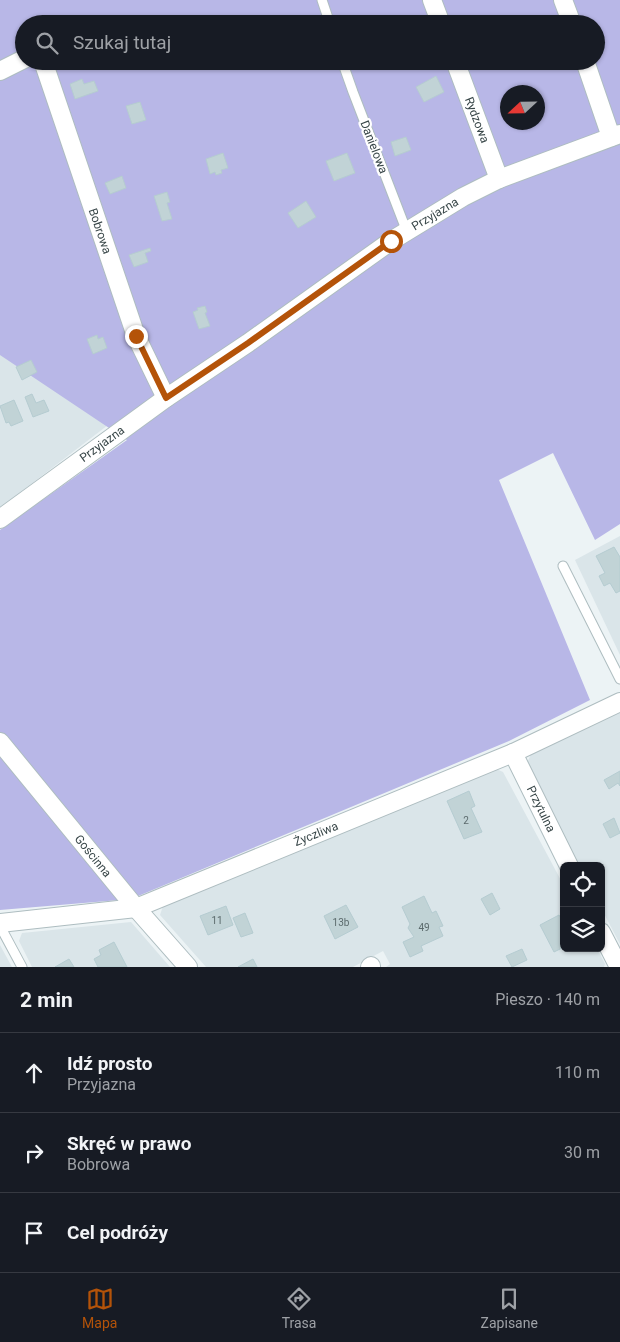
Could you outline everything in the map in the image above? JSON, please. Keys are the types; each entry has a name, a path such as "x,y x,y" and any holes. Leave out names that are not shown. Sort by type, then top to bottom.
{"street":[{"path":"432,0 438,15"},
{"path":"563,0 569,15"},
{"path":"0,71 15,64"},
{"name":"Bobrowa","path":"46,70 136,336 166,398"},
{"name":"Rydzowa","path":"458,70 499,180"},
{"path":"589,70 615,135"},
{"name":"Przyjazna","path":"0,520 166,398 407,232 463,198 499,180 615,135"},
{"name":"Życzliwa","path":"0,925 136,908 513,753 620,702"},
{"name":"Gościnna","path":"0,742 136,908 188,967"},
{"name":"Przytulna","path":"513,753 566,862"},
{"path":"605,940 618,967"}],"lane":[{"path":"322,0 327,15"},
{"name":"Danielowa","path":"345,70 407,232"},
{"path":"563,566 620,680"},
{"path":"0,925 22,967"}],"shaded area":[{"path":"0,0 620,0 620,524 595,540 553,453 499,480 590,700 509,741 131,899 0,910 0,530 127,440 0,355"},
{"path":"0,79 147,395 0,508"},
{"path":"620,536 620,655 575,560"},
{"path":"620,712 620,944 605,916 605,862 578,862 527,763 531,754"},
{"path":"494,768 503,772 560,879 560,952 599,952 605,964 604,967 386,967 390,964 383,951 353,967 206,967 160,915 164,903"},
{"path":"131,922 170,967 32,967 19,941 22,933"},
{"path":"0,945 12,967 0,967"}],"building":[{"path":"436,76 444,92 424,102 416,87"},
{"path":"82,79 84,84 94,81 98,91 75,99 70,84"},
{"path":"140,102 146,120 132,124 126,106"},
{"path":"406,137 411,150 395,156 391,142"},
{"path":"223,153 228,168 221,170 222,173 216,175 215,172 210,174 206,159"},
{"path":"347,153 355,173 334,181 326,161"},
{"path":"122,176 126,188 110,194 105,183"},
{"path":"167,192 170,202 167,203 172,219 162,221 154,196"},
{"path":"306,201 316,217 298,228 288,213"},
{"path":"150,248 151,251 145,253 148,262 134,267 129,255"},
{"path":"205,306 207,312 205,313 210,326 199,329 193,312 198,310 197,308"},
{"path":"97,335 98,339 103,337 107,348 93,354 87,339"},
{"path":"31,360 37,372 22,380 16,367"},
{"path":"32,394 36,403 44,400 49,411 33,417 25,397"},
{"path":"14,400 23,421 11,426 9,422 6,423 0,406"},
{"path":"614,547 620,557 620,591 616,593 610,583 604,586 599,576 605,573 596,556"},
{"path":"620,771 620,786 618,783 609,789 604,780"},
{"path":"469,791 475,806 471,808 482,832 464,839 447,801"},
{"path":"614,818 620,833 610,838 603,824"},
{"path":"492,893 500,909 490,915 481,899"},
{"path":"424,896 432,913 436,911 443,926 439,927 443,936 421,946 423,951 410,957 403,942 414,937 408,928 410,924 402,907"},
{"path":"346,905 358,927 335,939 324,916"},
{"path":"226,906 233,925 208,935 200,916"},
{"path":"245,913 253,933 241,937 233,918"},
{"path":"559,915 560,949 554,952 540,925"},
{"path":"114,942 127,967 98,967 94,959 101,955 99,950"},
{"path":"522,949 527,960 512,967 506,956"},
{"path":"69,959 74,967 55,967"},
{"path":"253,959 257,967 238,967"}],"route":[{"path":"136,336 166,398 248,343 391,241"}]}
